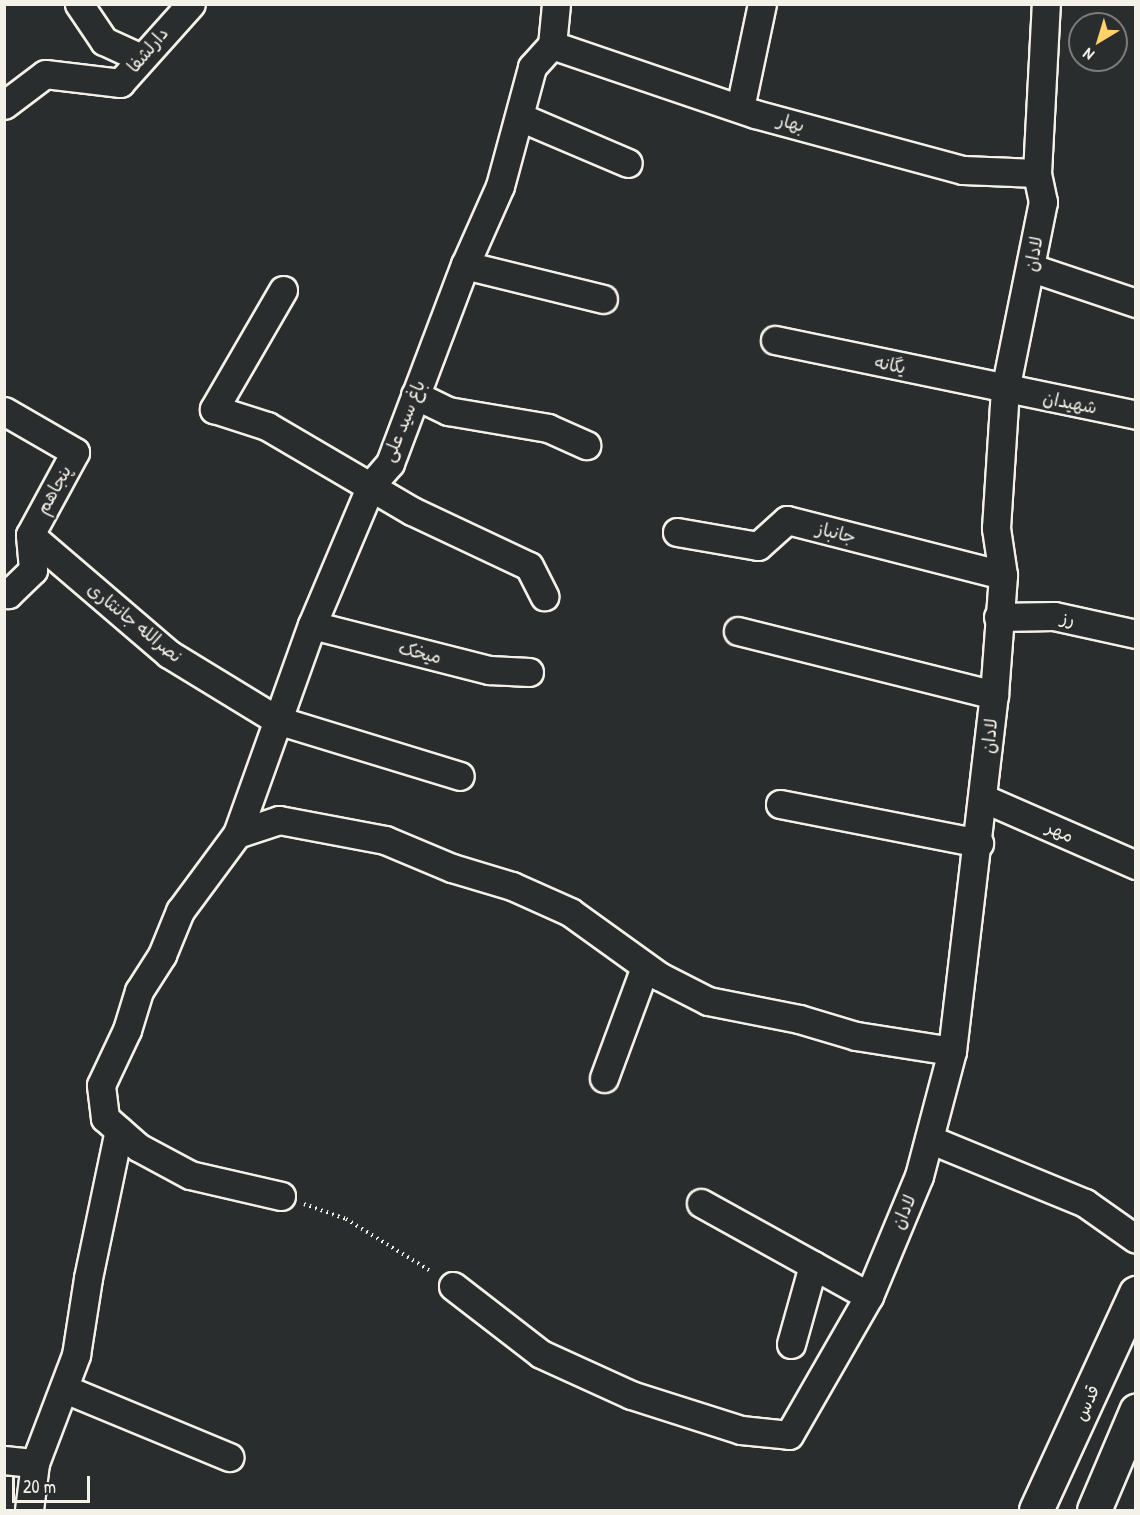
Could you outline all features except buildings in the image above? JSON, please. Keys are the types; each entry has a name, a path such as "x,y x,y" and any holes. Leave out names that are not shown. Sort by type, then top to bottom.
{"main road":[{"name":"قدس","path":"1036,1510 1080,1419 1136,1293"},
{"path":"1080,1419 1129,1425 1094,1510"}],"street":[{"path":"79,4 104,40 141,58"},
{"name":"دارلشفا","path":"4,105 45,74 120,83 190,4"},
{"path":"552,45 556,4"},
{"path":"740,108 762,4"},
{"name":"لادان","path":"453,1286 541,1354 631,1395 741,1430 789,1435 869,1296 920,1176 952,1051 985,799 994,695 998,617 1003,575 996,528 1005,390 1032,268 1043,202 1037,174 1046,4"},
{"name":"بهار","path":"552,45 740,108 963,170 1037,174"},
{"name":"باغ سید علی","path":"281,1196 190,1175 138,1147 105,1118 101,1085 127,1030 139,991 162,955 180,911 237,834 312,625 371,485 390,464 465,265 500,186 532,68 552,45"},
{"path":"520,117 628,163"},
{"path":"465,265 603,299"},
{"path":"1032,268 1136,303"},
{"path":"283,290 214,409 267,426 412,511 529,566 544,596"},
{"name":"یگانه","path":"775,340 1005,390"},
{"name":"شهیدان","path":"1005,390 1136,415"},
{"path":"415,395 448,411 548,428 586,445"},
{"name":"پنجاهم","path":"4,411 75,452 30,535 33,570 8,594 4,592"},
{"name":"جانباز","path":"677,532 759,546 787,520 1003,575"},
{"name":"نصرالله جاننثاری","path":"30,535 169,654 277,720 460,776"},
{"name":"رز","path":"998,617 1053,616 1136,634"},
{"name":"میخک","path":"312,625 489,670 529,672"},
{"path":"738,631 994,695"},
{"name":"مهر","path":"985,799 1136,865"},
{"path":"780,804 979,843"},
{"path":"237,834 279,820 385,840 452,868 512,886 570,912 645,967 708,1001 799,1019 856,1036 952,1051"},
{"path":"604,1078 645,967"},
{"path":"29,1510 35,1463 76,1355 88,1278 120,1130"},
{"path":"929,1139 1085,1203 1136,1239"},
{"path":"701,1203 869,1296"},
{"path":"791,1344 813,1265"},
{"path":"65,1389 229,1457"},
{"path":"4,1460 35,1463"}],"path":[{"path":"281,1196 346,1219 453,1286"}]}
